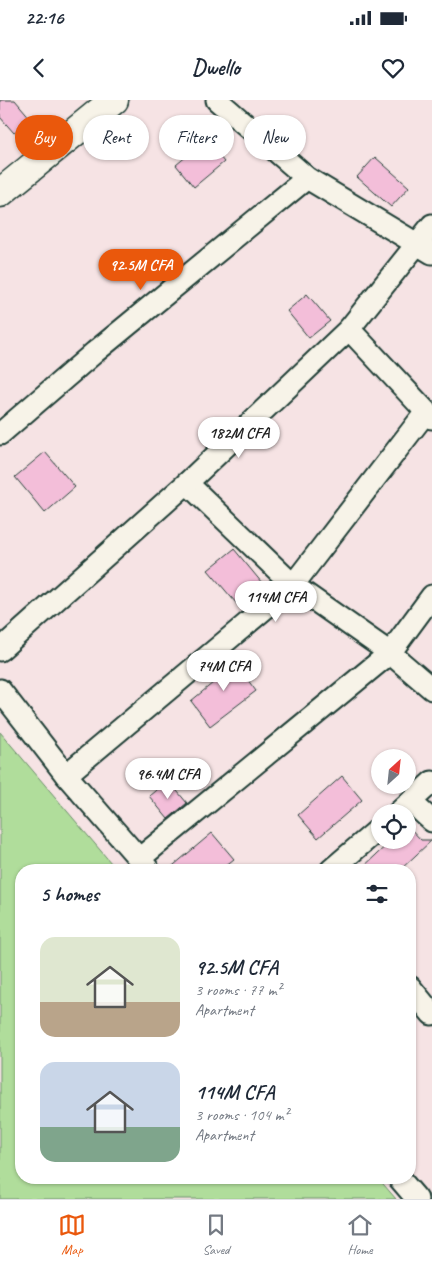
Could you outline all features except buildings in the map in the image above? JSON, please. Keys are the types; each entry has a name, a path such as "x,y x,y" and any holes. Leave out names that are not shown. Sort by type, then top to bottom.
{"main road":[{"path":"0,193 114,100"}],"street":[{"path":"217,100 307,178 424,248"},
{"path":"0,434 95,352 307,178"},
{"path":"0,650 187,483 349,329 424,248 432,225"},
{"path":"66,775 293,585 429,415 349,329"},
{"path":"187,483 293,585 390,653 432,689"},
{"path":"0,690 66,775 144,864 390,653 432,596"},
{"path":"408,804 432,782"},
{"path":"416,813 432,821"},
{"path":"338,864 371,836"},
{"path":"416,994 432,1014"},
{"path":"404,1184 417,1199"}],"green space":[{"path":"0,732 112,864 15,864 15,1184 383,1184 396,1199 0,1199"}]}
